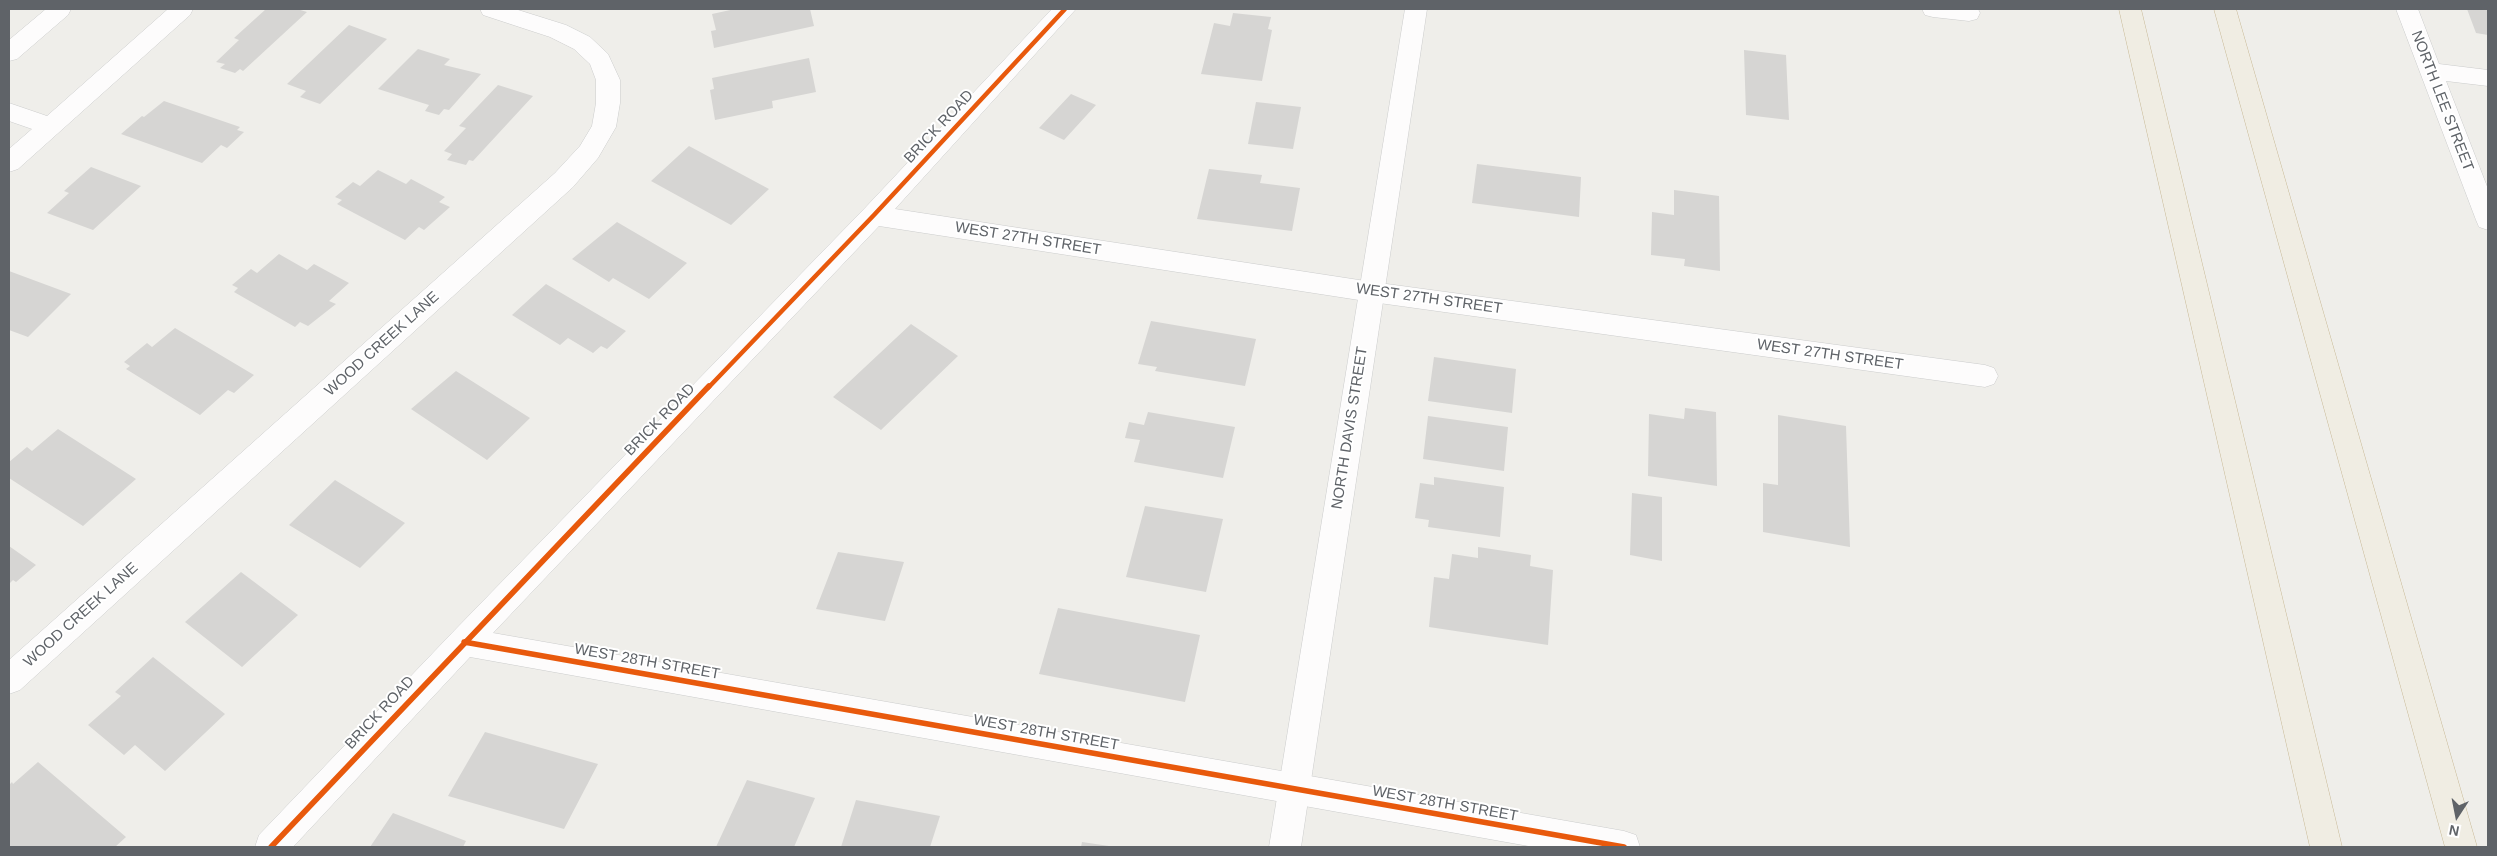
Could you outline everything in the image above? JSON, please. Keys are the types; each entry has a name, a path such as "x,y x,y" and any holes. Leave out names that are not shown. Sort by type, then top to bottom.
{"highway":[{"path":"2130,9 2326,847"},
{"path":"2225,9 2461,847"},
{"path":"2292,700 2307,847"}],"street":[{"path":"9,53 60,9"},
{"path":"9,163 182,9"},
{"name":"WOOD CREEK LANE","path":"9,680 564,180 588,152 604,127 608,103 608,80 600,60 582,43 558,31 492,9"},
{"name":"BRICK ROAD","path":"271,847 464,642 874,215 1065,9"},
{"name":"NORTH DAVIS STREET","path":"1285,847 1416,9"},
{"path":"1933,9 1970,13"},
{"name":"NORTH LEE STREET","path":"2407,9 2488,220"},
{"path":"2432,72 2488,78"},
{"path":"9,112 51,126"},
{"name":"WEST 27TH STREET","path":"874,215 1372,292 1985,376"},
{"name":"WEST 28TH STREET","path":"464,642 1624,847"}],"building":[{"path":"266,9 297,9 307,12 243,71 240,69 235,73 220,68 225,64 216,62 239,40 234,38"},
{"path":"735,9 810,9 814,26 714,48 711,31 716,30 712,14"},
{"path":"2467,9 2488,9 2488,35 2476,33"},
{"path":"1233,13 1271,17 1268,29 1272,30 1262,81 1201,74 1214,23 1230,26"},
{"path":"349,25 387,39 320,104 300,97 306,91 287,84"},
{"path":"418,49 450,59 444,65 481,74 449,110 444,109 439,115 425,111 429,105 378,89"},
{"path":"1744,50 1786,55 1789,120 1746,115"},
{"path":"809,58 816,92 772,101 773,108 715,120 710,90 714,89 712,78"},
{"path":"498,85 533,96 473,161 469,160 466,165 447,160 452,154 444,151 466,128 459,126"},
{"path":"1071,94 1096,105 1064,140 1039,128"},
{"path":"164,101 240,127 237,130 244,132 227,148 221,145 202,163 121,134"},
{"path":"1256,102 1301,107 1293,149 1248,144"},
{"path":"689,146 769,189 731,225 651,181"},
{"path":"1477,164 1581,177 1579,217 1472,203"},
{"path":"91,167 141,186 93,230 47,213 69,193 64,191"},
{"path":"1209,169 1262,175 1260,183 1300,188 1292,231 1197,219"},
{"path":"378,170 406,184 411,179 445,197 439,202 450,207 424,230 419,227 405,240 337,204 342,200 335,197 353,182 360,186"},
{"path":"1674,190 1719,196 1720,271 1684,266 1685,259 1651,255 1652,212 1674,215"},
{"path":"617,222 687,263 649,299 613,278 609,282 572,259"},
{"path":"279,254 307,270 314,264 349,283 329,301 336,304 308,326 300,322 295,327 234,292 238,288 232,285 251,269 257,273"},
{"path":"9,271 71,294 28,337 9,330"},
{"path":"546,284 626,331 607,349 601,346 593,353 568,338 560,345 512,315"},
{"path":"1151,321 1256,339 1245,386 1155,371 1157,367 1138,364"},
{"path":"911,324 958,356 881,430 833,397"},
{"path":"175,328 254,375 234,393 228,390 200,415 126,369 130,366 124,362 147,343 152,347"},
{"path":"1434,357 1516,369 1512,413 1428,401"},
{"path":"456,371 530,418 487,460 411,409"},
{"path":"1685,408 1716,412 1717,486 1648,476 1649,414 1684,419"},
{"path":"1148,412 1235,427 1223,478 1134,462 1140,440 1125,438 1129,422 1144,425"},
{"path":"1778,415 1846,426 1850,547 1763,532 1763,483 1778,485"},
{"path":"1428,416 1508,427 1504,471 1423,459"},
{"path":"58,429 136,479 83,526 9,478 9,462 27,447 32,451"},
{"path":"1434,477 1504,487 1500,537 1428,527 1429,520 1415,518 1420,483 1434,485"},
{"path":"335,480 405,523 360,568 289,525"},
{"path":"1632,493 1662,497 1662,561 1630,555"},
{"path":"1145,506 1223,519 1206,592 1126,577"},
{"path":"9,546 36,565 16,582 13,580 9,584"},
{"path":"1478,547 1531,555 1530,566 1553,570 1548,645 1429,627 1434,577 1449,579 1452,554 1478,558"},
{"path":"838,552 904,562 885,621 816,609"},
{"path":"241,572 298,615 242,667 185,622"},
{"path":"1058,608 1200,635 1185,702 1039,674"},
{"path":"153,657 225,714 165,771 135,745 124,755 88,725 121,696 115,692"},
{"path":"485,732 598,764 564,829 448,796"},
{"path":"38,762 126,837 115,847 9,847 9,785 12,782 13,784"},
{"path":"747,780 815,798 794,847 716,847"},
{"path":"856,800 940,816 930,847 841,847"},
{"path":"393,813 466,841 463,847 370,847"},
{"path":"1082,842 1109,846 1109,847 1081,847"}],"cycle path":[{"path":"271,847 464,642 874,215 1065,9"},
{"path":"464,642 1624,847"}]}
